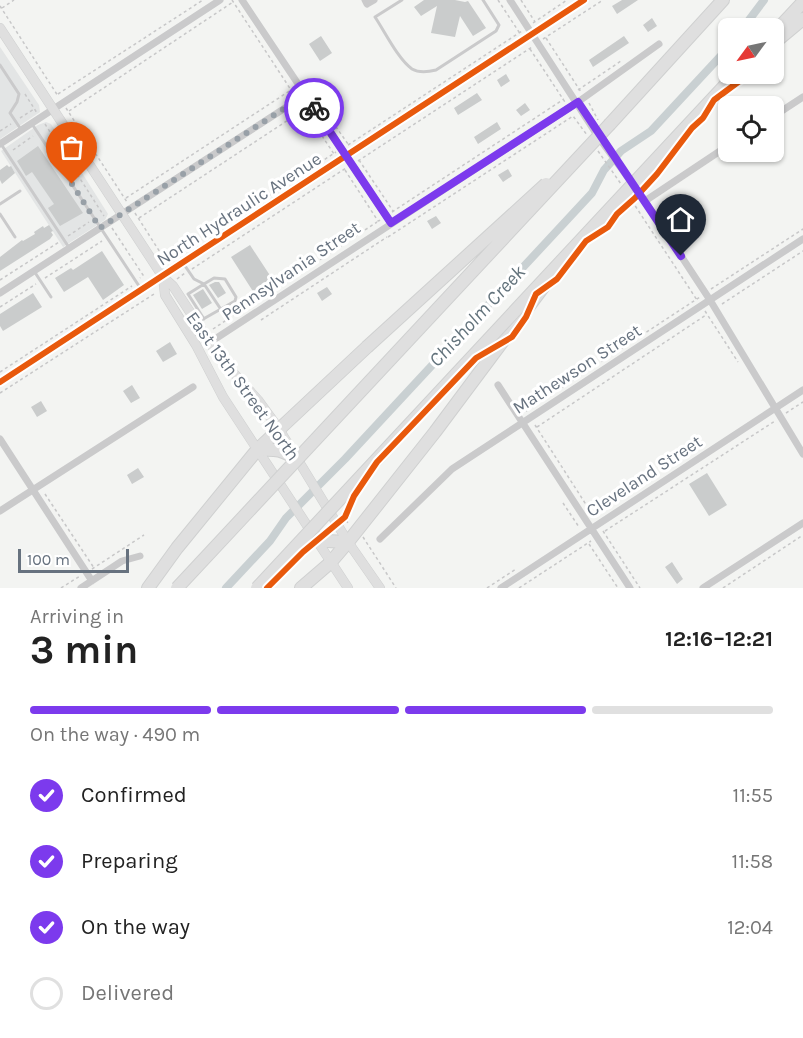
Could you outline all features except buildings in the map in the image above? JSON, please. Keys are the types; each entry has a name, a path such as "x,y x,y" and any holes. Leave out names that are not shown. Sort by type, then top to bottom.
{"highway":[{"path":"668,60 713,0"},
{"path":"148,588 177,548 256,450 604,122 668,60 723,0"},
{"path":"784,22 803,2"},
{"path":"784,35 803,19"},
{"path":"257,588 727,84"},
{"path":"177,588 604,122"},
{"path":"301,588 330,563 348,542 435,432 541,290 584,239"},
{"path":"256,450 276,449 287,452 298,461"},
{"path":"314,537 326,541 348,542"}],"main road":[{"name":"East 13th Street North","path":"0,28 163,277 173,286 200,321 220,358 258,400 279,429 348,542 380,588"},
{"name":"East 13th Street North","path":"163,277 165,295 196,345 223,397 348,588"}],"street":[{"path":"0,143 219,0"},
{"path":"242,0 388,219"},
{"path":"510,0 715,309 803,454"},
{"name":"North Hydraulic Avenue","path":"0,382 584,0"},
{"name":"Pennsylvania Street","path":"212,341 388,219 569,108 659,44"},
{"path":"0,293 305,95"},
{"path":"784,109 803,97"},
{"path":"645,201 718,152"},
{"name":"Mathewson Street","path":"380,539 452,469 707,297 803,239"},
{"path":"498,385 630,588"},
{"path":"0,510 193,387"},
{"name":"Cleveland Street","path":"501,588 803,390"},
{"path":"0,439 92,581"},
{"path":"703,588 803,523"},
{"path":"81,588 122,561 140,556"}],"lane":[{"path":"402,0 375,17 404,61 414,70 426,72 436,70 496,31 499,25 483,0"},
{"path":"0,65 19,94 10,113 21,130"},
{"path":"31,123 142,290"},
{"path":"0,143 69,248"},
{"path":"0,204 20,191"},
{"path":"0,214 15,237"},
{"path":"183,263 194,279 204,284 220,308"},
{"path":"34,270 51,297"},
{"path":"214,278 225,279 237,299 226,307 220,308 200,321 188,294 214,278"}],"path":[{"path":"1,8 14,0"},
{"path":"57,94 203,0"},
{"path":"498,0 524,39"},
{"path":"521,0 540,29"},
{"path":"177,279 603,0"},
{"path":"68,111 232,1 292,91 125,198"},
{"path":"546,38 579,89 604,122"},
{"path":"530,48 569,108"},
{"path":"572,94 628,57"},
{"path":"0,372 136,282 143,275 23,91"},
{"path":"344,170 378,221 388,219 564,99"},
{"path":"302,106 339,161"},
{"path":"138,218 305,109"},
{"path":"388,237 573,116 587,135"},
{"path":"8,154 38,133"},
{"path":"593,144 618,179"},
{"path":"624,207 639,194"},
{"path":"0,280 94,219"},
{"path":"640,588 526,411 707,297 803,229"},
{"path":"0,307 107,238"},
{"path":"536,428 803,251"},
{"path":"0,393 154,294"},
{"path":"212,341 209,331 249,305"},
{"path":"519,588 803,402"},
{"path":"45,494 94,568"},
{"path":"563,503 583,534"},
{"path":"338,524 345,517 349,506"},
{"path":"61,588 144,535"},
{"path":"723,588 803,535"},
{"path":"589,542 618,588"},
{"path":"375,556 396,588"}],"shaded area":[{"path":"0,47 39,105 40,112 0,139"},
{"path":"46,122 51,124 108,214 105,220 63,247 1,151 38,125"}],"waterway":[{"name":"Chisholm Creek","path":"750,18 764,0"},
{"name":"Chisholm Creek","path":"226,588 270,541 286,518 345,459 592,193 604,170 621,151 651,131 718,59"}],"cycle path":[{"path":"0,382 584,0"},
{"path":"267,588 303,552 345,517 354,496 377,462 476,358 512,337 526,317 536,294 557,279 586,241 608,227 617,214 657,174 692,128 703,118 714,100 736,84"}],"way so far":[{"path":"72,184 100,228 305,95 314,108"}],"route":[{"path":"314,108 391,223 578,102 681,256"}]}
